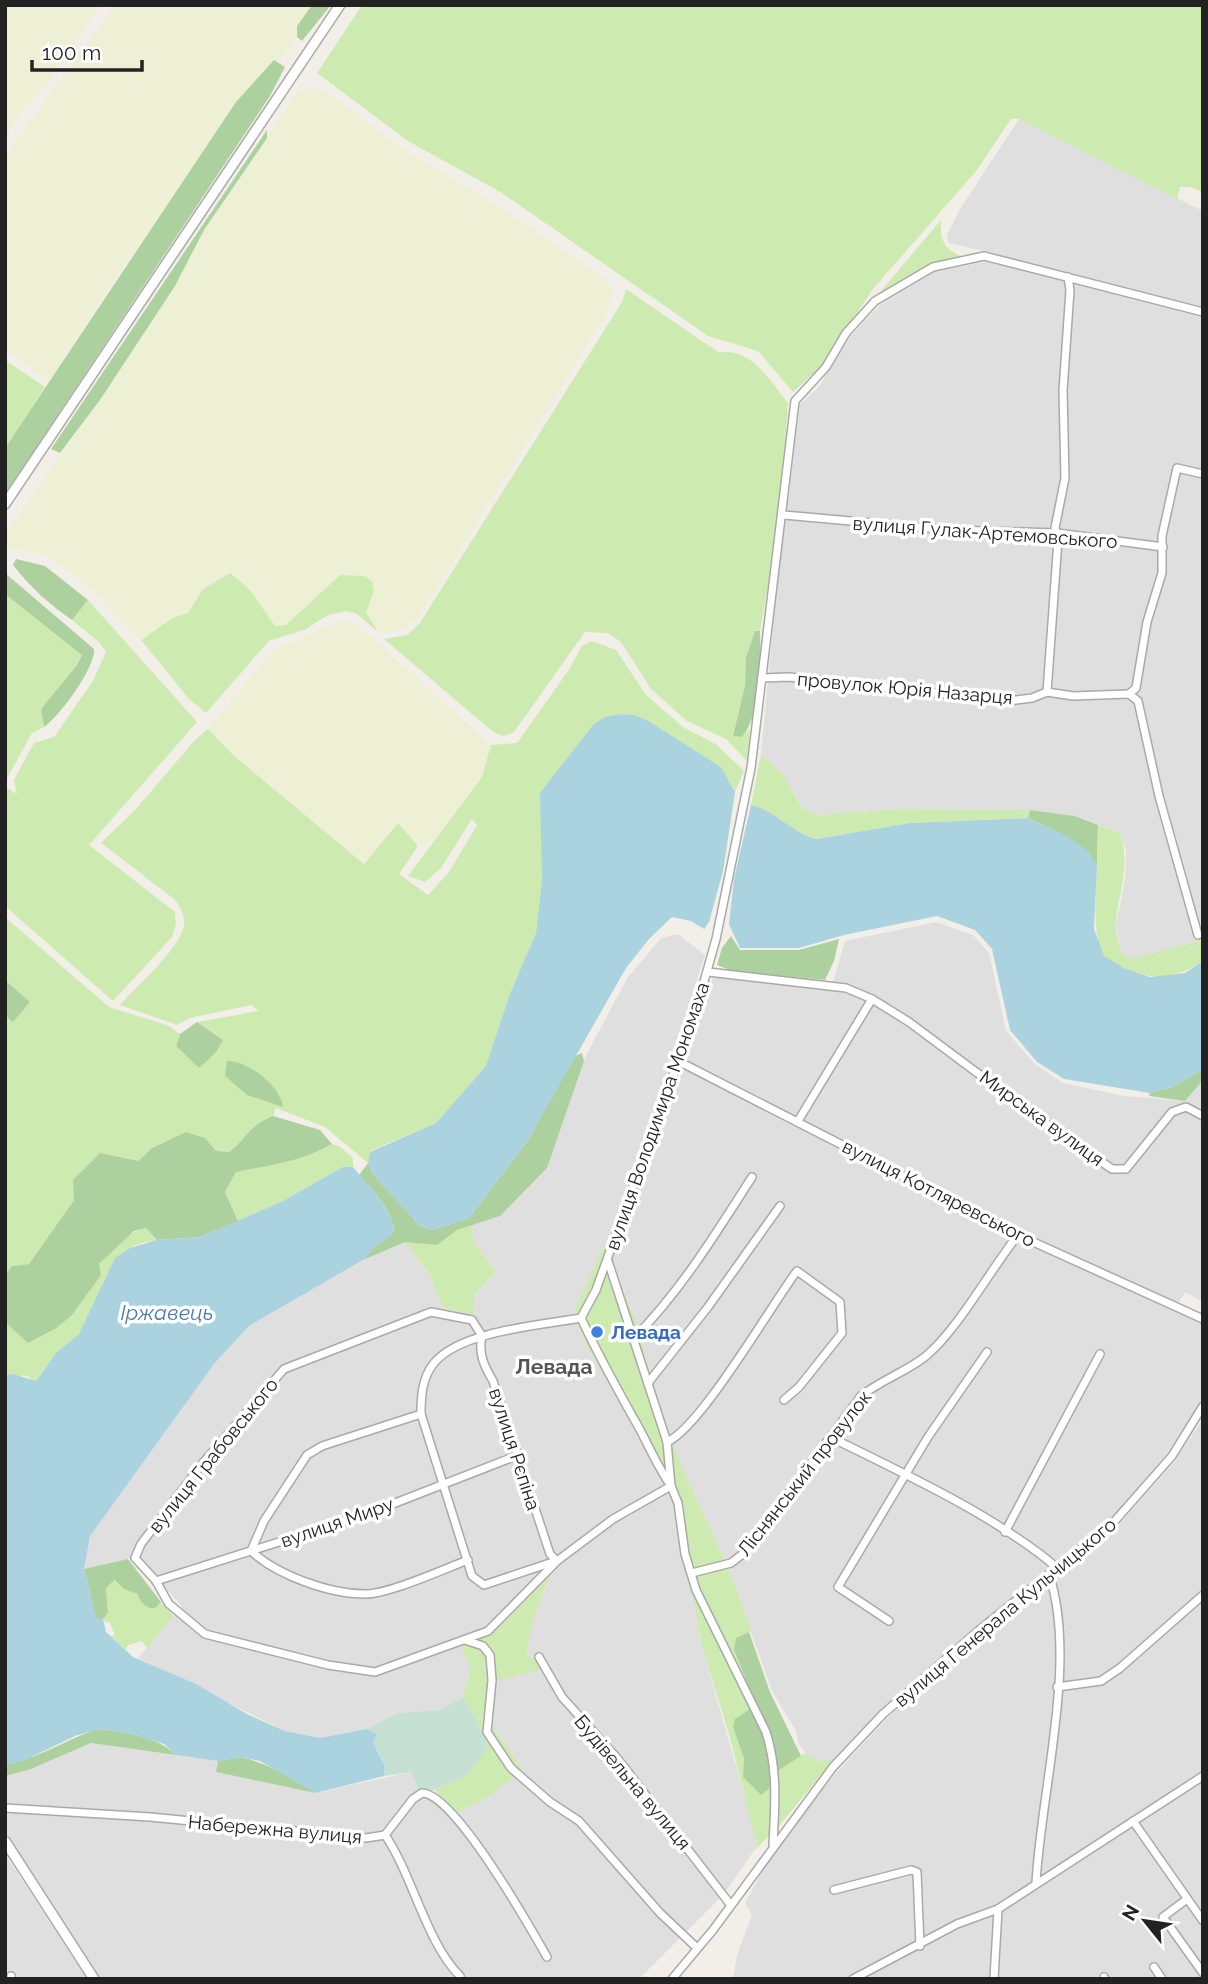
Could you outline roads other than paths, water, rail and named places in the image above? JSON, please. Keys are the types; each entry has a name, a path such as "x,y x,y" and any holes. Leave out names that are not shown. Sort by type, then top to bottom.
{"street":[{"path":"5,504 340,5"},
{"name":"вулиця Володимира Мономаха","path":"773,1845 776,1773 766,1732 696,1590 685,1554 678,1503 671,1486 656,1466 634,1419 607,1374 581,1318 596,1290 708,972 751,768 771,584 784,515 795,401 826,368 846,333 875,301 933,267 985,256 1068,277"},
{"path":"1047,692 1057,533 1065,478 1063,391 1070,290 1068,277 1203,312"},
{"path":"1198,935 1158,796 1138,701 1129,694 1136,688 1139,677 1147,622 1162,573 1163,547 1177,468 1203,474"},
{"name":"вулиця Гулак-Артемовського","path":"784,515 951,530 1057,533 1163,547"},
{"name":"провулок Юрія Назарця","path":"762,678 789,677 1008,701 1032,698 1047,692 1073,696 1129,694"},
{"name":"Мирська вулиця","path":"708,972 846,988 872,999 909,1021 1112,1169 1126,1169 1172,1112 1185,1107 1203,1116"},
{"path":"798,1121 872,999"},
{"name":"вулиця Котляревського","path":"678,1061 1018,1235 1203,1319"},
{"path":"634,1338 652,1320 752,1177"},
{"path":"648,1383 708,1307 780,1206"},
{"name":"Ліснянський провулок","path":"692,1573 731,1563 744,1553 861,1396 877,1383 915,1364 938,1343 1018,1235"},
{"name":"вулиця Володимира Мономаха","path":"607,1260 667,1442 671,1486"},
{"path":"667,1442 679,1437 714,1394 797,1271 839,1302 842,1333 799,1387 784,1400"},
{"name":"вулиця Грабовського","path":"156,1581 135,1558 141,1544 202,1464 284,1369 430,1312 472,1320 482,1336"},
{"path":"557,1561 484,1585 472,1576 421,1414 421,1390 435,1361 482,1336 581,1318"},
{"name":"вулиця Рєпіна","path":"482,1336 479,1347 483,1363 493,1381 550,1554 557,1561"},
{"path":"889,1621 838,1587 905,1474 987,1352"},
{"path":"1005,1532 1100,1354"},
{"name":"вулиця Генерала Кульчицького","path":"672,1979 696,1947 713,1930 833,1767 883,1714 978,1630 1056,1567 1083,1549 1113,1522 1172,1456 1203,1406"},
{"path":"421,1414 322,1446 307,1455 264,1521 251,1551 285,1574 347,1592 368,1594 468,1560"},
{"path":"832,1438 905,1474 1005,1532 1056,1567"},
{"name":"вулиця Миру","path":"156,1581 366,1514 516,1456"},
{"path":"156,1581 169,1604 205,1634 360,1672 374,1672 488,1631 557,1561 612,1519 671,1486"},
{"path":"1037,1883 1039,1828 1057,1687 1060,1617 1049,1574"},
{"path":"1057,1687 1101,1681 1121,1668 1203,1595"},
{"path":"486,1650 488,1631"},
{"path":"465,1639 490,1655 492,1680 487,1732 498,1751 511,1768 550,1802 579,1821 660,1913 696,1947"},
{"name":"Будівельна вулиця","path":"539,1657 562,1697 617,1758 730,1905"},
{"path":"853,1979 957,1924 998,1909 1203,1776"},
{"path":"385,1835 412,1799 422,1793 433,1796 453,1813 547,1957"},
{"name":"Набережна вулиця","path":"5,1808 150,1817 366,1838 385,1835 395,1849 422,1911 460,1976"},
{"path":"1133,1821 1203,1922"},
{"path":"5,1841 94,1979"},
{"path":"834,1890 911,1870 917,1872 920,1945"},
{"path":"1187,1899 1163,1917 1203,1973"},
{"path":"994,1979 998,1909"},
{"path":"1154,1967 1162,1979"}],"water":[{"path":"635,715 650,722 721,767 735,792 723,871 709,922 704,929 691,921 672,917 649,939 626,968 528,1140 469,1218 432,1230 420,1226 373,1174 368,1163 370,1152 436,1123 486,1066 509,996 536,933 542,879 540,793 593,725 605,717"},
{"path":"751,805 816,839 910,823 1028,818 1065,835 1088,851 1097,866 1094,929 1104,956 1124,968 1150,977 1185,973 1203,961 1203,1069 1172,1087 1150,1093 1064,1079 1037,1062 1010,1030 992,949 975,930 937,916 844,935 799,948 740,948 729,924 734,879"},
{"name":"Іржавець","path":"343,1167 353,1167 379,1198 393,1224 394,1233 373,1248 363,1260 249,1326 214,1364 90,1536 84,1569 96,1617 103,1619 106,1632 133,1657 196,1684 247,1714 285,1731 320,1738 366,1729 377,1734 373,1743 385,1766 384,1776 315,1793 260,1761 241,1757 218,1761 176,1755 164,1744 136,1735 99,1729 75,1736 23,1761 5,1764 5,1375 13,1374 36,1381 56,1353 79,1334 115,1258 130,1248 157,1240 200,1237 281,1202"}],"place":[{"name":"Левада","path":"597,1332"}],"district":[{"name":"Левада","path":"554,1366"}]}
